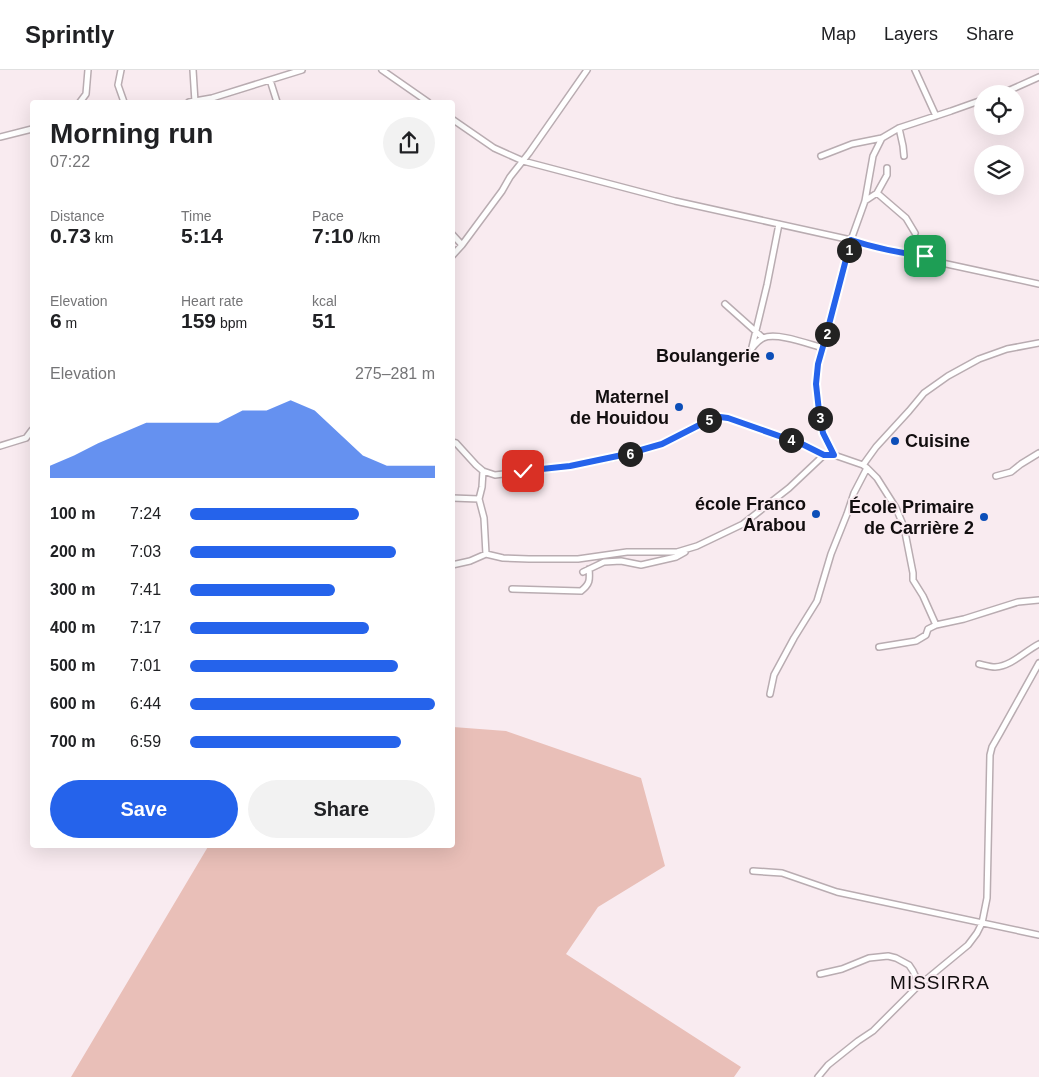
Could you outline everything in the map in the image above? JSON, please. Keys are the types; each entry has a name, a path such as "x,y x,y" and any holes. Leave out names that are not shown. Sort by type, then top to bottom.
{"street":[{"path":"82,100 86,94 88,70"},
{"path":"121,70 118,85 123,100"},
{"path":"192,100 193,70"},
{"path":"202,100 302,70"},
{"path":"382,70 425,100"},
{"path":"455,253 502,191 510,177 587,70"},
{"path":"915,70 936,116"},
{"path":"1021,85 1039,77"},
{"path":"270,80 276,100"},
{"path":"821,156 852,144 882,138 899,128 974,103"},
{"path":"455,121 494,148 523,161 675,202 851,240 874,247 925,256 942,263 1039,284"},
{"path":"899,128 904,156"},
{"path":"0,137 30,130"},
{"path":"834,455 823,433 819,411 816,384 818,364 851,240 865,201 873,156 882,138"},
{"path":"865,201 877,193 887,175 887,168"},
{"path":"877,193 906,218 915,233"},
{"path":"747,356 752,347 756,332 779,224"},
{"path":"455,237 462,245"},
{"path":"725,304 763,338"},
{"path":"752,347 763,338 776,336 822,348"},
{"path":"770,694 774,675 816,601 854,493 865,466 876,447 924,393 948,376 979,359 1007,349 1039,344"},
{"path":"455,444 483,471 495,475 570,466 627,454 662,444 713,418 720,417 728,418 802,444 824,455 834,455 865,466 877,478 896,508 904,527 913,580 923,596 936,625"},
{"path":"0,446 26,438 30,433"},
{"path":"996,476 1011,472 1039,453"},
{"path":"583,572 604,562 621,561 641,565 676,557 743,524 789,488 824,455"},
{"path":"483,471 479,499 484,518 486,554"},
{"path":"455,498 479,499"},
{"path":"455,564 470,561 486,554 520,559 578,559 627,552 671,553 694,547"},
{"path":"512,589 581,591 590,580 589,569"},
{"path":"879,647 916,641 926,635 928,629 936,625 964,619 1018,602 1039,600"},
{"path":"979,664 993,667 1010,663 1039,644"},
{"path":"818,1077 828,1066 873,1031 902,1001 968,945 977,933 982,923 987,898 990,755 992,747 1039,662"},
{"path":"753,871 782,873 836,892 1039,935"},
{"path":"820,974 842,969 869,958 888,956 902,961 909,966 920,986"}],"shaded area":[{"path":"455,727 506,731 641,778 665,866 598,907 566,954 741,1067 734,1077 71,1077 207,848 455,848"}],"place":[{"name":"Boulangerie","path":"770,356"},
{"name":"Maternel de Houidou","path":"679,407"},
{"name":"Cuisine","path":"895,441"},
{"name":"école Franco Arabou","path":"816,514"},
{"name":"École Primaire de Carrière 2","path":"984,517"}],"district":[{"name":"MISSIRRA","path":"940,982"}],"route":[{"path":"523,471 570,466 627,454 662,444 713,418 720,417 728,418 802,444 824,455 834,455 823,433 816,384 818,364 851,240 874,247 925,256"}]}
